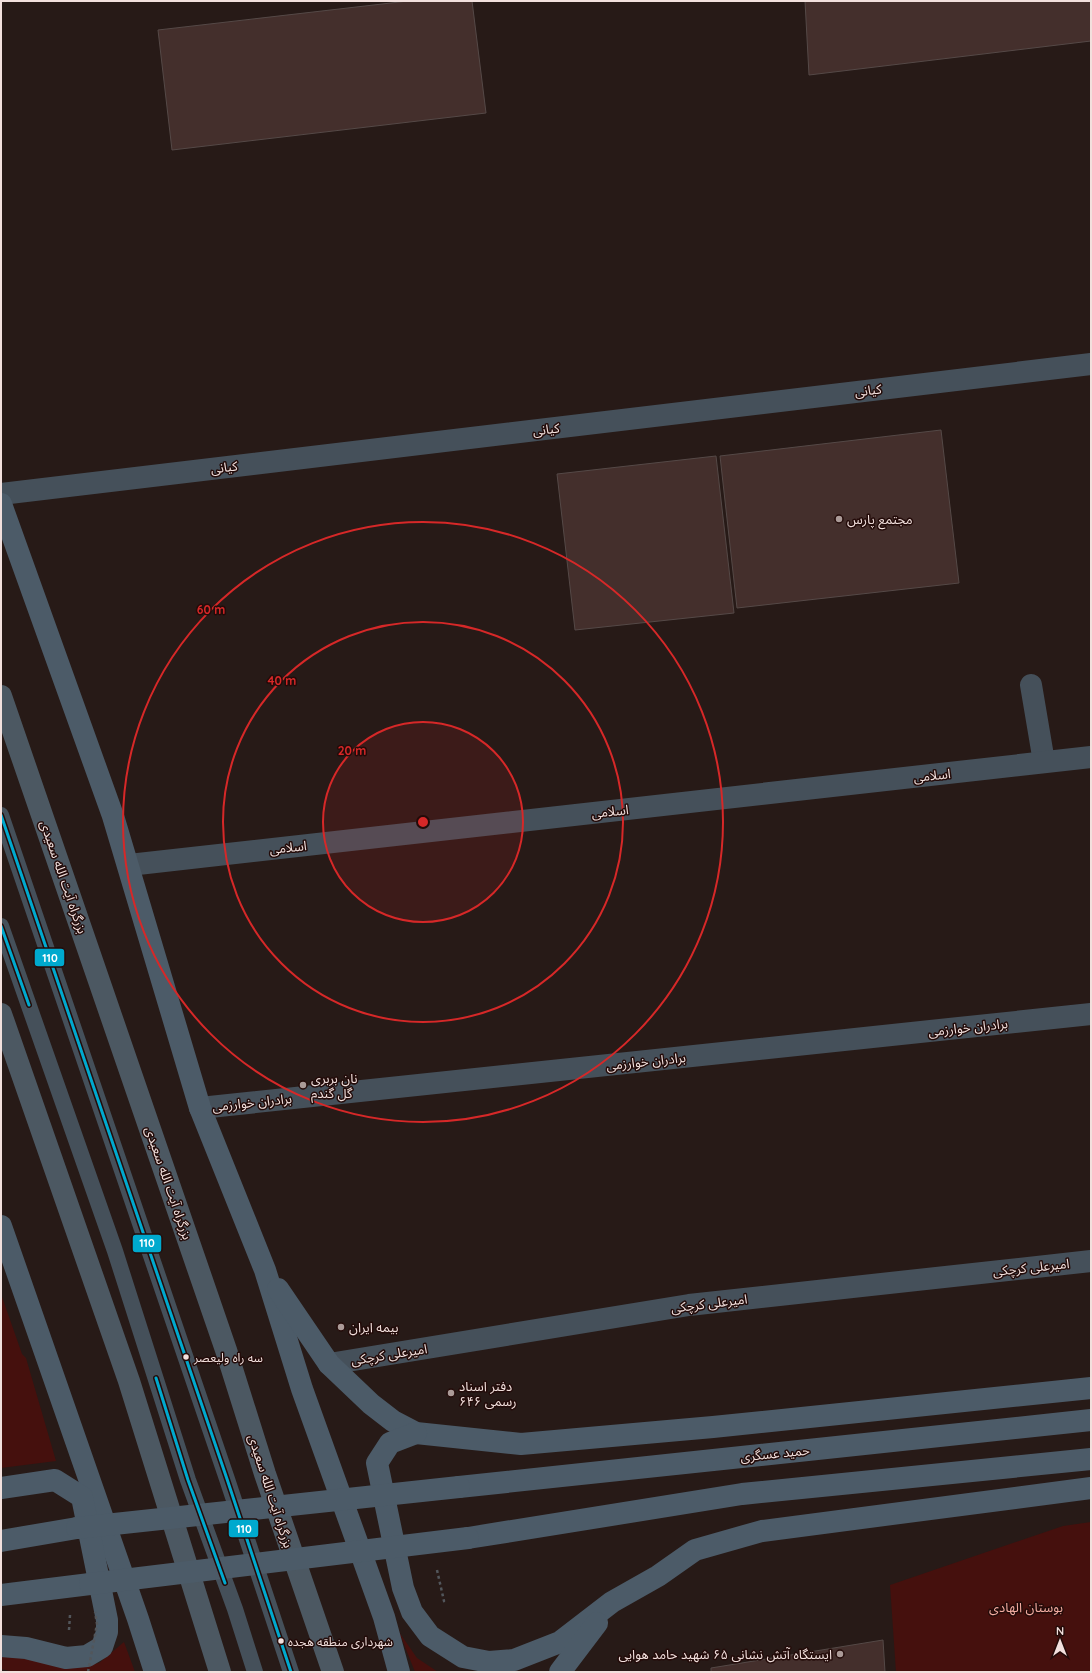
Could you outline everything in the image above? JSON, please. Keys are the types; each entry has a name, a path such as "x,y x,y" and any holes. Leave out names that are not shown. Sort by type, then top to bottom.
{"highway":[{"name":"بزرگراه آیت الله سعیدی","path":"1,696 226,1350 265,1474 333,1672"},
{"path":"1,1014 129,1381 220,1672"}],"main road":[{"path":"1,504 113,816 129,865 200,1108 265,1270 302,1389 384,1618 398,1672"},
{"path":"1,1226 138,1619 155,1672"},
{"path":"265,1270 329,1364 371,1404 393,1421 416,1433 521,1444 713,1427 1091,1388"},
{"name":"حمید عسگری","path":"1,1541 77,1528 459,1486 1091,1420"},
{"path":"416,1433 390,1443 377,1463 403,1588 412,1612 430,1636 463,1657 489,1662 514,1660 560,1642 612,1602 658,1576 695,1550 762,1532 1091,1488"},
{"path":"1,1595 468,1538 742,1494 1091,1459"},
{"path":"1,1488 55,1480 82,1496 107,1620 107,1632 102,1647 87,1656 66,1658 26,1648 1,1646"},
{"path":"560,1672 612,1602"}],"street":[{"name":"کیانی","path":"1,494 1091,364"},
{"path":"1031,686 1044,762"},
{"name":"اسلامی","path":"129,865 1091,757"},
{"name":"برادران خوارزمی","path":"200,1108 1091,1014"},
{"name":"امیرعلی کرچکی","path":"329,1364 689,1305 1091,1261"}],"lane":[{"path":"1,815 227,1479 291,1672"},
{"path":"1,926 115,1251 188,1480 235,1609 255,1672"}],"path":[{"path":"88,1672 96,1624 90,1584"}],"green space":[{"path":"1,1294 22,1354 26,1358 56,1461 1,1468"},
{"name":"بوستان الهادی","path":"1091,1522 1091,1672 896,1672 890,1585 1063,1526"},
{"path":"399,1632 417,1658 438,1672 415,1672"},
{"path":"124,1642 135,1672 14,1672 1,1669 1,1655 74,1667 99,1663"}],"building":[{"path":"408,1 472,1 486,113 172,150 158,30"},
{"path":"805,1 1091,1 1091,41 809,75"},
{"name":"مجتمع پارس","path":"941,430 959,583 737,608 720,456"},
{"path":"716,456 734,613 575,630 557,474"},
{"name":"ایستگاه آتش نشانی ۶۵ شهید حامد هوایی","path":"883,1640 885,1672 711,1672 711,1668"}],"transit line":[{"name":"110","path":"1,815 227,1479 291,1672"},
{"name":"110","path":"1,926 29,1005"},
{"name":"110","path":"156,1378 188,1480 225,1583"}],"place":[{"name":"مجتمع پارس","path":"839,519"},
{"name":"نان بربری گل گندم","path":"303,1085"},
{"name":"بیمه ایران","path":"341,1327"},
{"name":"سه راه ولیعصر","path":"186,1357"},
{"name":"دفتر اسناد رسمی ۶۴۶","path":"451,1393"},
{"name":"شهرداری منطقه هجده","path":"281,1641"},
{"name":"ایستگاه آتش نشانی ۶۵ شهید حامد هوایی","path":"840,1654"}]}
